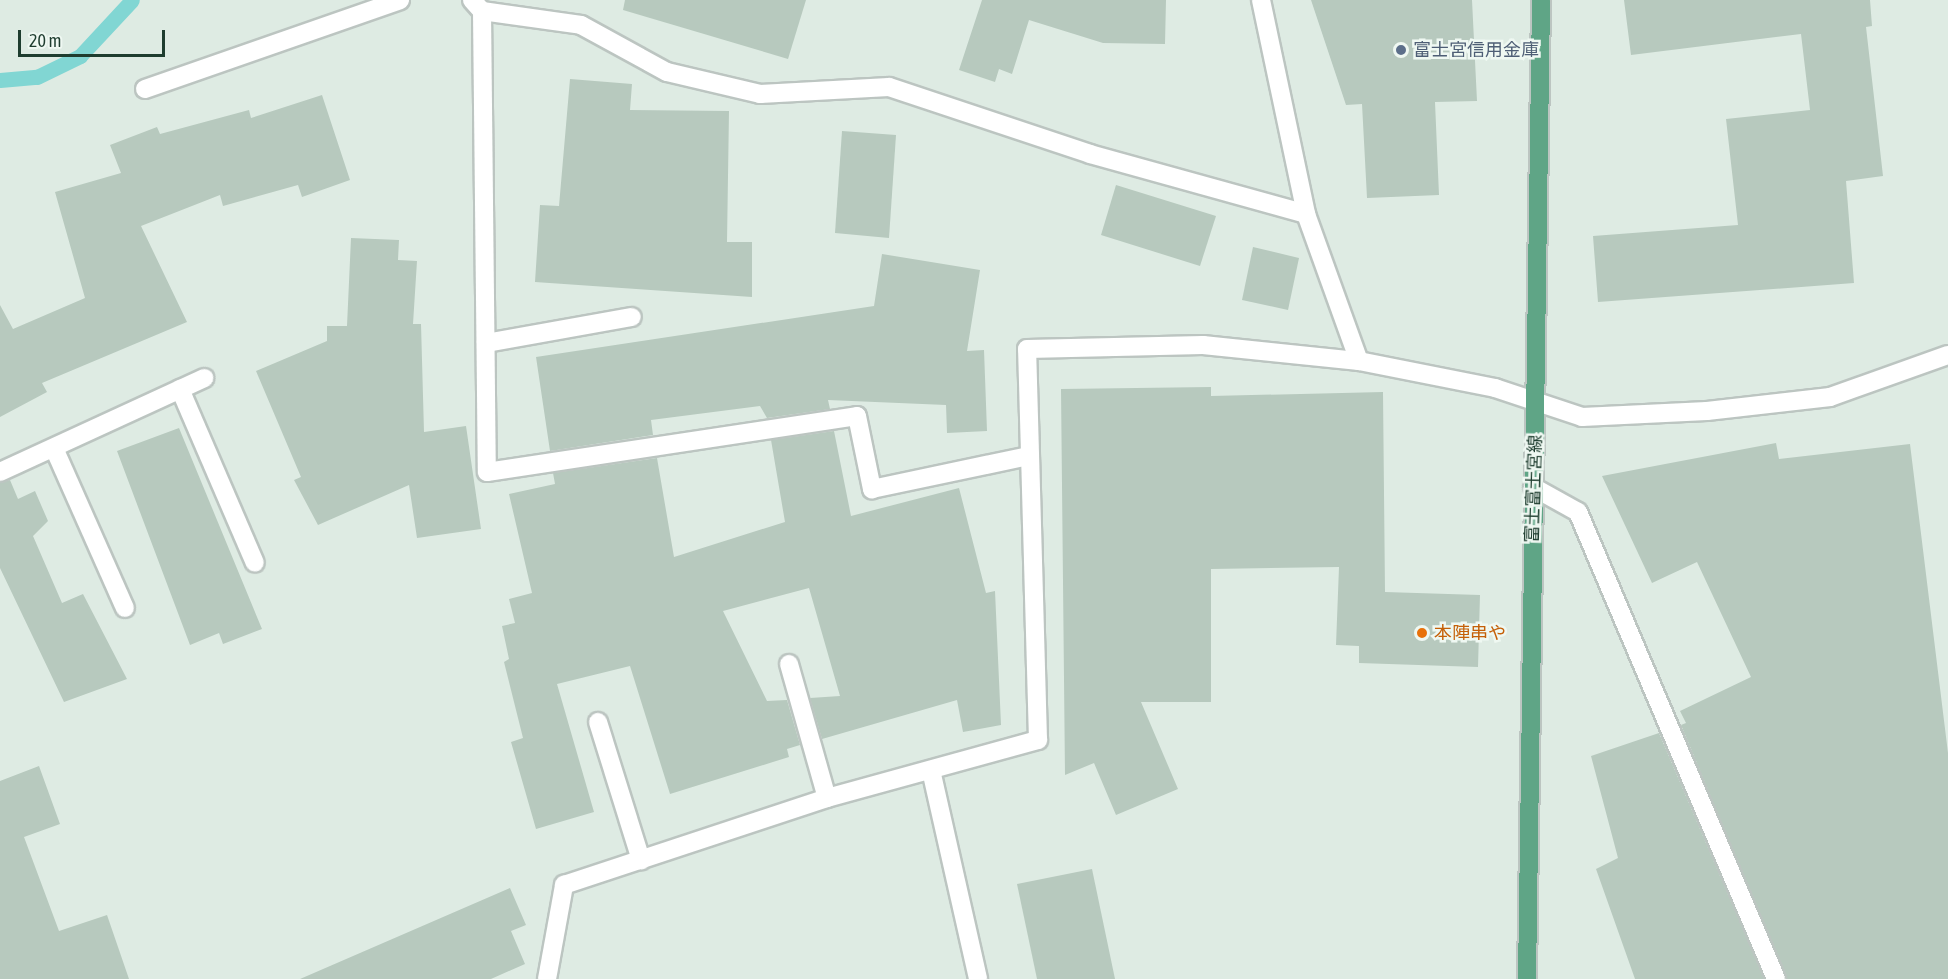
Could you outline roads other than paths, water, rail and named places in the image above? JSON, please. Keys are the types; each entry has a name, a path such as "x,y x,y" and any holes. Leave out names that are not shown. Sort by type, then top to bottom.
{"main road":[{"name":"富士富士宮線","path":"1527,979 1541,0"}],"street":[{"path":"145,89 400,0"},
{"path":"1261,0 1306,214 1359,361"},
{"path":"1029,456 872,489 857,416 487,472 477,6 581,25 667,72 759,94 889,87 1090,154 1306,214"},
{"path":"486,343 632,317"},
{"path":"547,979 564,885 827,798 1038,740 1027,349 1203,345 1359,361 1537,402 1582,417 1707,411 1830,397 1948,356"},
{"path":"0,472 204,378"},
{"path":"180,389 255,563"},
{"path":"54,448 125,608"},
{"path":"1533,487 1578,512 1776,979"},
{"path":"789,664 827,798"},
{"path":"598,722 641,860"},
{"path":"931,770 978,979"}],"waterway":[{"path":"0,80 37,77 80,56 132,0"}],"place":[{"name":"富士宮信用金庫","path":"1401,50"},
{"name":"本陣串や","path":"1422,633"}]}
